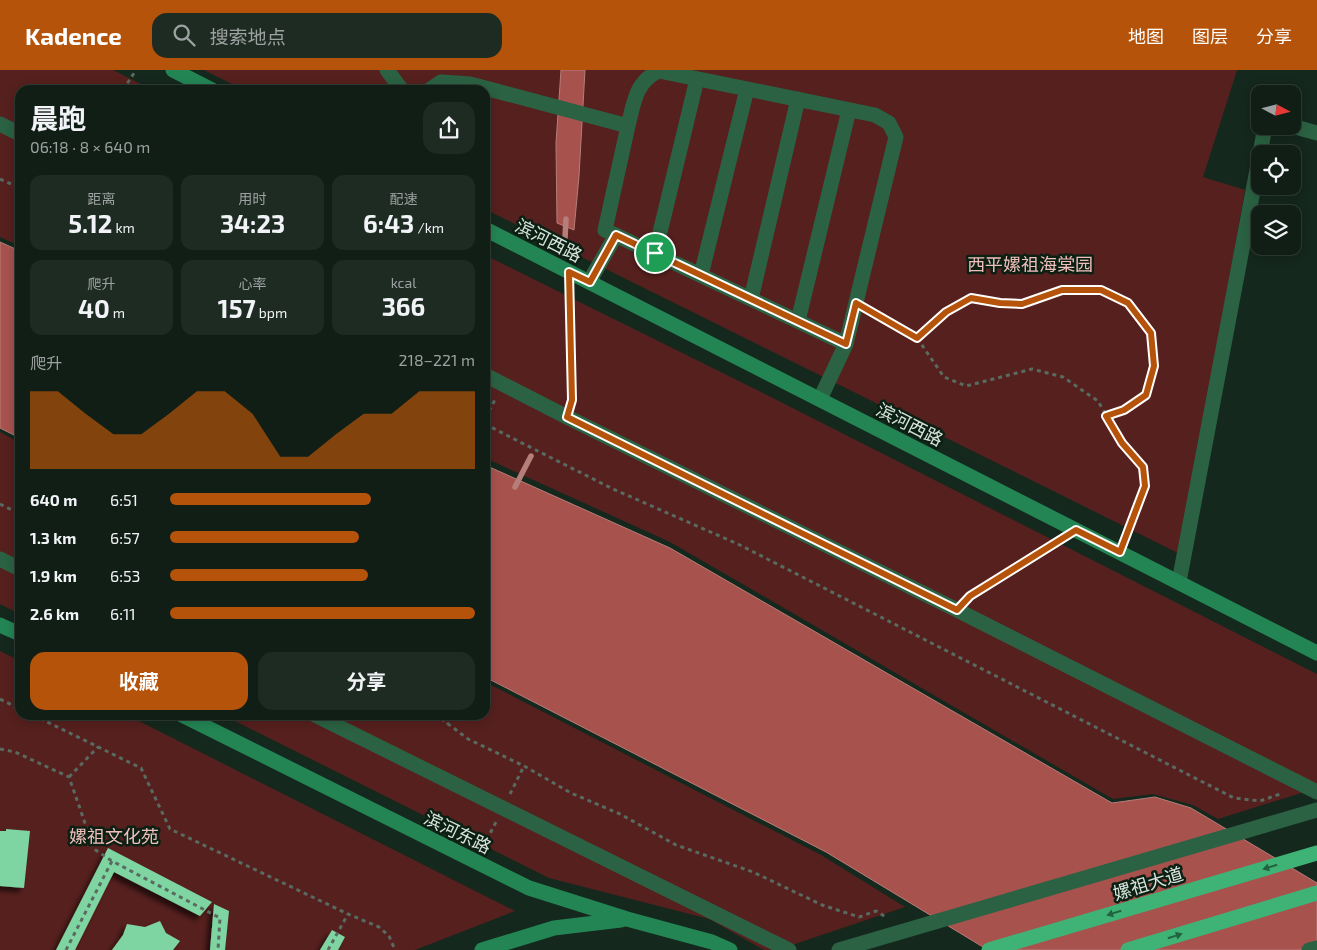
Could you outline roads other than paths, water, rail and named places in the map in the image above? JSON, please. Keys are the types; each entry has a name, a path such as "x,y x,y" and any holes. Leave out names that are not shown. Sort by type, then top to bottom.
{"highway":[{"name":"嫘祖大道","path":"989,950 1317,853"},
{"path":"1128,950 1317,893"}],"street":[{"path":"173,70 202,85"},
{"path":"386,70 398,85"},
{"path":"820,399 846,344 896,137 889,123 875,115 660,71 650,75 639,88 628,126 605,230 846,344"},
{"path":"655,253 696,79"},
{"path":"437,85 442,82 474,85"},
{"path":"490,89 628,126"},
{"path":"701,275 747,89"},
{"path":"751,299 798,100"},
{"path":"798,321 849,110"},
{"path":"0,124 15,132"},
{"path":"1301,129 1317,133"},
{"path":"1178,582 1252,195"},
{"name":"滨河西路","path":"490,232 1317,653"},
{"path":"590,282 616,235"},
{"path":"490,378 1317,792"},
{"path":"0,559 15,566"},
{"path":"0,624 15,632"},
{"name":"滨河东路","path":"192,720 530,888 627,919 712,942 730,950"},
{"path":"325,720 788,950"},
{"path":"839,950 1317,810"},
{"path":"482,950 554,928 627,919"},
{"path":"1309,950 1317,948"}],"waterway":[{"path":"565,238 566,219"},
{"path":"515,487 531,456"}],"park label":[{"name":"西平嫘祖海棠园","path":"1030,264"},
{"name":"嫘祖文化苑","path":"114,836"}]}
